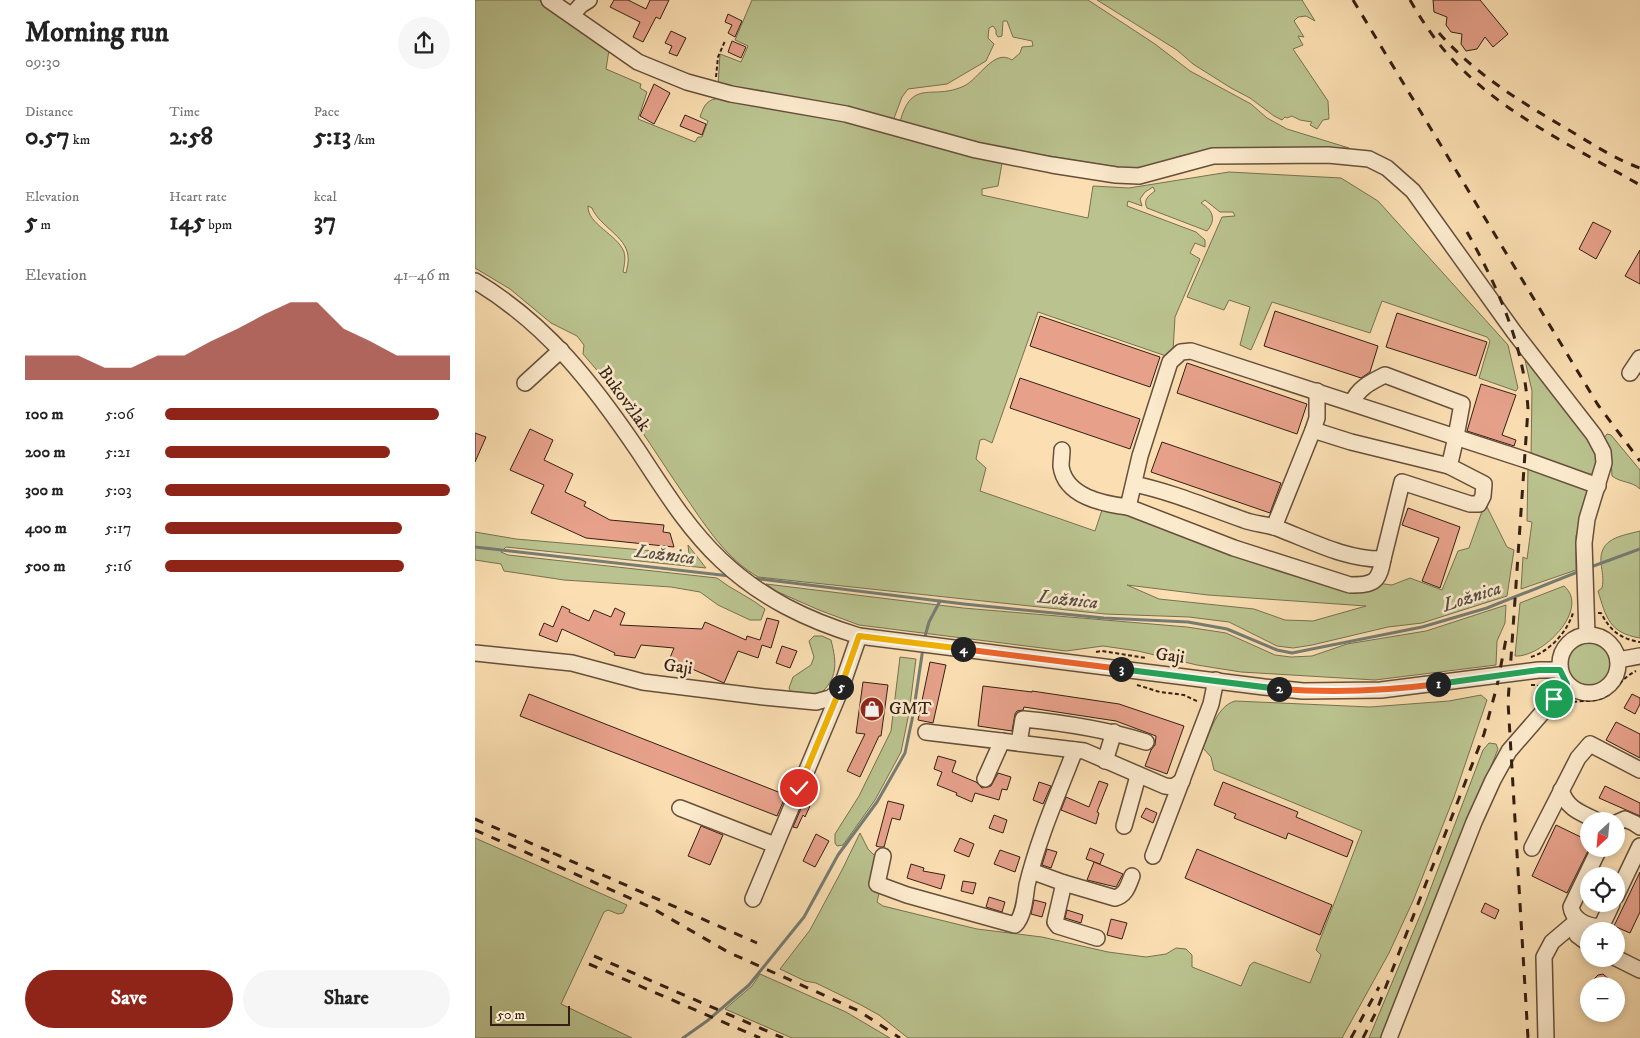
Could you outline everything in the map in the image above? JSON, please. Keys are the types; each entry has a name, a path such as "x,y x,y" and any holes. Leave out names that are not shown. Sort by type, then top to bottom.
{"street":[{"path":"549,0 638,62 667,75 715,90 846,114 976,150 1116,175 1139,176 1213,156 1328,155 1369,159 1387,168 1413,191 1514,332 1594,435 1603,452 1603,470 1587,519 1585,543 1587,635"},
{"path":"572,15 581,5 589,0"},
{"name":"Bukovžlak","path":"475,282 505,303 561,350 599,396 685,519 721,560 757,589"},
{"path":"525,382 561,350"},
{"path":"1128,507 1140,456 1170,362 1181,352 1191,351 1525,460 1598,486"},
{"path":"1630,374 1640,358"},
{"path":"1352,403 1359,391 1385,375 1462,404 1457,439 1449,466"},
{"path":"1275,527 1317,418 1317,392"},
{"path":"1313,430 1449,466 1484,484 1483,496 1479,504 1470,504 1402,482"},
{"path":"1062,450 1061,467 1066,481 1086,497 1104,504 1128,507 1234,548 1350,585 1365,585 1375,581 1379,575 1407,456"},
{"path":"1134,484 1247,521 1275,527 1325,548 1360,557 1383,559"},
{"name":"Gaji","path":"757,589 787,609 816,622 859,636 1303,690 1381,690 1539,670 1560,670"},
{"path":"753,899 840,691 859,636"},
{"path":"1579,636 1598,636 1608,642 1614,650 1617,660 1616,673 1612,682 1598,692 1581,692 1567,684 1560,670 1562,651 1568,643 1579,636"},
{"name":"Gaji","path":"475,652 572,663 643,682 763,697 816,702 830,698 840,691"},
{"path":"1617,660 1640,656"},
{"path":"1153,856 1211,704 1216,680"},
{"path":"1389,1038 1474,822 1493,780 1509,751 1567,684"},
{"path":"1019,743 1023,719 1069,723 1114,732 1146,742"},
{"path":"926,732 1084,751 1138,776 1165,786 1173,787 1182,781"},
{"path":"1105,761 1114,732"},
{"path":"985,779 1002,741"},
{"path":"1532,848 1577,758 1589,744 1640,770"},
{"path":"883,856 877,884 907,895 1015,925 1021,915 1031,871 1047,822 1075,750"},
{"path":"1125,826 1138,776"},
{"path":"1561,790 1567,804 1580,812"},
{"path":"681,808 775,845"},
{"path":"1625,820 1634,822 1640,827"},
{"path":"1625,877 1640,846"},
{"path":"1580,937 1577,935 1571,907 1595,858"},
{"path":"1031,871 1115,898 1121,896 1126,890 1131,876"},
{"path":"1064,883 1055,922 1058,926 1097,938"},
{"path":"1575,922 1598,927 1603,923 1608,912"},
{"path":"1546,1038 1544,957 1552,942 1575,922"},
{"path":"1625,962 1640,970"}],"path":[{"path":"715,90 718,57 725,41"},
{"path":"1527,659 1545,650 1555,641 1570,622 1573,613 1601,613 1607,626 1615,634 1640,642"},
{"path":"1094,653 1103,651 1153,660"}],"green space":[{"path":"475,0 538,0 550,6 609,50 606,69 641,84 640,88 647,92 638,119 695,142 698,137 702,137 708,121 700,117 705,106 709,101 721,98 874,126 1002,163 998,186 982,189 982,195 1088,218 1093,186 1129,188 1229,172 1341,178 1378,201 1508,345 1518,388 1516,391 1479,378 1490,341 1487,337 1382,301 1370,333 1272,302 1251,350 1240,345 1250,307 1229,300 1224,310 1187,297 1222,217 1235,216 1233,212 1220,212 1205,200 1201,203 1209,209 1212,216 1212,223 1207,231 1147,208 1146,200 1155,191 1153,187 1145,192 1140,199 1142,206 1128,201 1127,206 1196,232 1205,240 1205,247 1195,243 1190,253 1200,259 1175,317 1173,351 1169,357 1038,312 992,443 984,439 980,440 976,459 986,468 980,491 1095,531 1103,507 1112,508 1299,573 1392,585 1410,578 1442,590 1458,551 1469,548 1485,503 1507,547 1514,550 1507,596 1422,623 1388,627 1293,648 1277,646 1229,622 1189,617 1105,614 758,577 727,552 710,532 625,406 583,354 584,345 577,336 551,323 510,289 475,268","holes":["588,206 592,208 600,220 623,243 628,256 626,273 623,272 625,257 621,246 592,218","1127,585 1208,595 1366,606 1313,621 1285,620 1254,609 1159,599"]},
{"path":"752,0 1088,0 1155,44 1190,71 1251,104 1267,118 1287,129 1349,148 1212,150 1180,156 1147,167 1123,168 1000,148 900,122 905,108 917,95 953,90 964,86 993,61 1005,57 1012,60 1020,53 1022,47 1033,46 1032,41 1013,37 1007,21 1003,21 1002,36 998,37 993,26 989,28 988,38 994,44 986,61 947,84 908,89 902,97 893,121 718,85 720,54 741,62 748,46 735,40"},
{"path":"1097,0 1302,0 1315,21 1306,16 1298,17 1294,21 1304,37 1298,36 1303,45 1293,49 1328,101 1329,119 1323,120 1317,129 1310,125 1312,122 1300,120 1292,116 1285,117 1282,120 1274,116 1250,98 1193,64 1177,50"},
{"path":"1525,360 1554,392 1586,438 1597,460 1597,466 1592,474 1587,475 1531,456 1532,391"},
{"path":"1607,434 1611,435 1640,470 1640,489 1612,476 1611,457 1604,438"},
{"path":"1528,468 1585,489 1588,494 1576,536 1576,570 1521,589 1523,557 1527,559 1532,522 1527,521"},
{"path":"1640,531 1640,638 1630,636 1615,628 1607,616 1598,591 1603,585 1601,555 1607,543 1619,537"},
{"path":"475,532 516,539 689,554 688,545 706,568 506,547 501,552 508,555 717,578 765,609 761,620 750,620 718,605 700,592 671,587 564,580 504,571 501,564 475,560"},
{"path":"766,584 963,608 1187,627 1226,633 1275,655 1291,657 1312,656 1347,644 1426,631 1506,605 1505,623 1497,641 1496,665 1375,680 1241,672 1197,665 1138,651 1103,646 1066,651 859,625 778,592"},
{"path":"1564,586 1571,596 1572,607 1560,630 1538,649 1526,655 1515,656 1520,603"},
{"path":"814,636 822,636 831,640 835,663 833,676 830,683 819,695 792,694 789,688 793,677 811,665 814,657 809,641"},
{"path":"1592,642 1604,648 1609,655 1609,673 1604,680 1597,685 1584,686 1576,683 1569,676 1566,660 1569,652 1576,645"},
{"path":"900,657 916,659 909,713 901,752 875,800 843,845 837,846 835,834 859,796 891,731"},
{"path":"1481,695 1487,700 1454,797 1413,901 1389,953 1342,1038 908,1038 879,1015 861,1005 816,983 805,981 780,969 810,930 860,833 868,849 877,858 880,889 877,902 883,906 977,929 1042,937 1108,952 1146,957 1166,954 1176,948 1186,949 1192,955 1192,967 1241,986 1250,965 1254,962 1310,983 1321,955 1316,950 1362,831 1214,770 1211,757 1203,748 1215,720 1223,708 1235,701 1370,707 1449,701"},
{"path":"1489,743 1496,744 1498,749 1381,1038 1369,1038 1424,906 1483,750"},
{"path":"475,838 627,905 623,913 618,914 608,910 604,912 561,1004 632,1038 475,1038"},
{"path":"760,974 846,1012 890,1038 792,1038 725,1009 752,986"}],"building":[{"path":"614,0 628,0 646,9 650,0 669,0 660,19 656,17 643,42 633,37 640,22 610,7"},
{"path":"1433,0 1480,0 1508,34 1493,47 1485,37 1477,49 1466,51 1461,44 1462,34 1451,32 1446,25 1447,17 1434,12"},
{"path":"728,14 742,21 735,37 728,33 732,25 725,22"},
{"path":"671,31 686,38 677,56 669,53 672,46 665,43"},
{"path":"732,41 746,47 741,58 728,52"},
{"path":"654,84 670,93 654,124 640,116"},
{"path":"685,115 706,124 702,135 680,126"},
{"path":"1593,222 1611,231 1596,259 1579,249"},
{"path":"1640,250 1640,284 1625,276"},
{"path":"1275,311 1378,346 1370,372 1361,378 1264,346"},
{"path":"1397,313 1487,342 1476,376 1386,347"},
{"path":"1040,316 1160,357 1150,387 1030,346"},
{"path":"1187,363 1307,404 1297,434 1177,393"},
{"path":"1020,378 1140,419 1130,449 1010,408"},
{"path":"1481,384 1516,395 1502,435 1516,440 1514,446 1467,431"},
{"path":"530,429 553,440 544,460 573,474 565,492 586,502 584,506 610,520 664,525 663,532 670,533 674,547 586,538 531,513 544,485 510,470"},
{"path":"475,433 486,437 475,462"},
{"path":"1162,442 1281,483 1270,513 1151,472"},
{"path":"1408,508 1460,527 1440,588 1422,581 1439,538 1402,525"},
{"path":"562,606 570,610 569,612 589,621 594,610 611,617 615,608 625,613 620,625 702,629 705,622 746,640 747,636 760,640 767,618 779,621 771,648 762,645 758,658 738,651 724,683 683,665 682,667 667,665 674,648 641,645 635,658 614,655 615,653 562,629 557,642 539,635 544,623 553,627"},
{"path":"782,646 797,651 790,668 776,663"},
{"path":"930,662 946,665 933,723 918,720"},
{"name":"GMT","path":"863,682 888,685 881,736 879,736 860,777 847,771 865,734 856,733"},
{"path":"983,686 1119,704 1184,726 1167,774 1145,766 1155,745 1156,736 1116,721 1024,707 1023,710 1017,711 1015,714 1012,731 978,726"},
{"path":"529,694 786,795 777,816 520,716"},
{"path":"1632,694 1640,698 1640,704 1635,714 1624,708"},
{"path":"1616,722 1640,734 1640,758 1606,740"},
{"path":"938,756 956,761 952,772 976,782 982,788 991,786 998,773 1011,777 1007,790 1002,789 999,800 975,793 972,802 956,795 957,793 937,785 942,772 934,769"},
{"path":"1099,781 1108,784 1097,812 1099,813 1096,824 1061,810 1066,797 1089,807"},
{"path":"1039,782 1051,786 1043,804 1033,800"},
{"path":"1223,782 1298,812 1296,817 1353,841 1347,857 1288,833 1286,839 1234,818 1236,814 1214,805"},
{"path":"1605,786 1640,803 1640,816 1599,798"},
{"path":"806,797 809,798 806,805 810,806 797,828 793,827"},
{"path":"888,801 904,805 900,820 892,818 884,847 880,847 876,846"},
{"path":"1146,808 1157,813 1153,823 1141,817"},
{"path":"994,815 1007,820 1003,833 989,828"},
{"path":"1556,825 1580,837 1580,858 1584,858 1567,893 1532,876"},
{"path":"701,826 723,835 710,865 688,856"},
{"path":"816,834 829,841 815,867 803,861"},
{"path":"960,838 974,844 969,857 954,851"},
{"path":"1090,848 1104,854 1100,864 1086,859"},
{"path":"1047,849 1057,852 1051,868 1042,865"},
{"path":"1197,849 1332,905 1320,935 1185,878"},
{"path":"1000,850 1020,857 1015,872 994,864"},
{"path":"1094,862 1123,874 1116,887 1087,880"},
{"path":"911,864 924,868 923,871 945,875 941,889 907,878"},
{"path":"1640,872 1640,912 1630,933 1625,931 1625,922 1616,922 1621,912 1625,912 1625,903"},
{"path":"963,881 976,883 973,894 961,891"},
{"path":"989,897 1005,902 1002,912 986,907"},
{"path":"1034,900 1046,903 1042,917 1031,914"},
{"path":"1485,903 1499,910 1495,919 1481,912"},
{"path":"1067,910 1083,915 1081,923 1065,918"},
{"path":"1111,919 1127,923 1122,939 1107,935"},
{"path":"1603,974 1606,977 1596,977"}],"waterway":[{"name":"Ložnica","path":"475,547 730,576"},
{"name":"Ložnica","path":"1588,568 1640,549"},
{"name":"Ložnica","path":"751,578 964,604 1104,618 1188,622 1227,629 1277,650 1292,653 1422,627 1487,608 1580,571"},
{"path":"924,640 929,622 940,601"},
{"path":"683,1038 707,1021 749,985 804,917 838,855 877,802 905,753 923,648"}],"railway":[{"path":"1353,0 1598,405 1640,461"},
{"path":"1410,0 1441,47 1484,89 1526,119 1640,185"},
{"path":"1439,33 1468,62 1500,87 1604,151 1640,168"},
{"path":"1467,232 1489,274 1508,318 1521,362 1528,409 1508,702 1528,1038"},
{"path":"1363,1038 1376,1012 1484,734 1497,686 1506,639"},
{"path":"475,819 558,855"},
{"path":"475,830 650,907 728,952 859,1011 900,1038"},
{"path":"553,853 757,943"},
{"path":"594,956 783,1038"},
{"path":"589,964 760,1038"},
{"path":"1351,1038 1379,987"}],"place":[{"name":"GMT","path":"872,709"}],"route":[{"path":"799,788 840,691 859,636 1264,687 1303,690 1381,690 1539,670 1560,670 1567,684 1554,699"}]}
